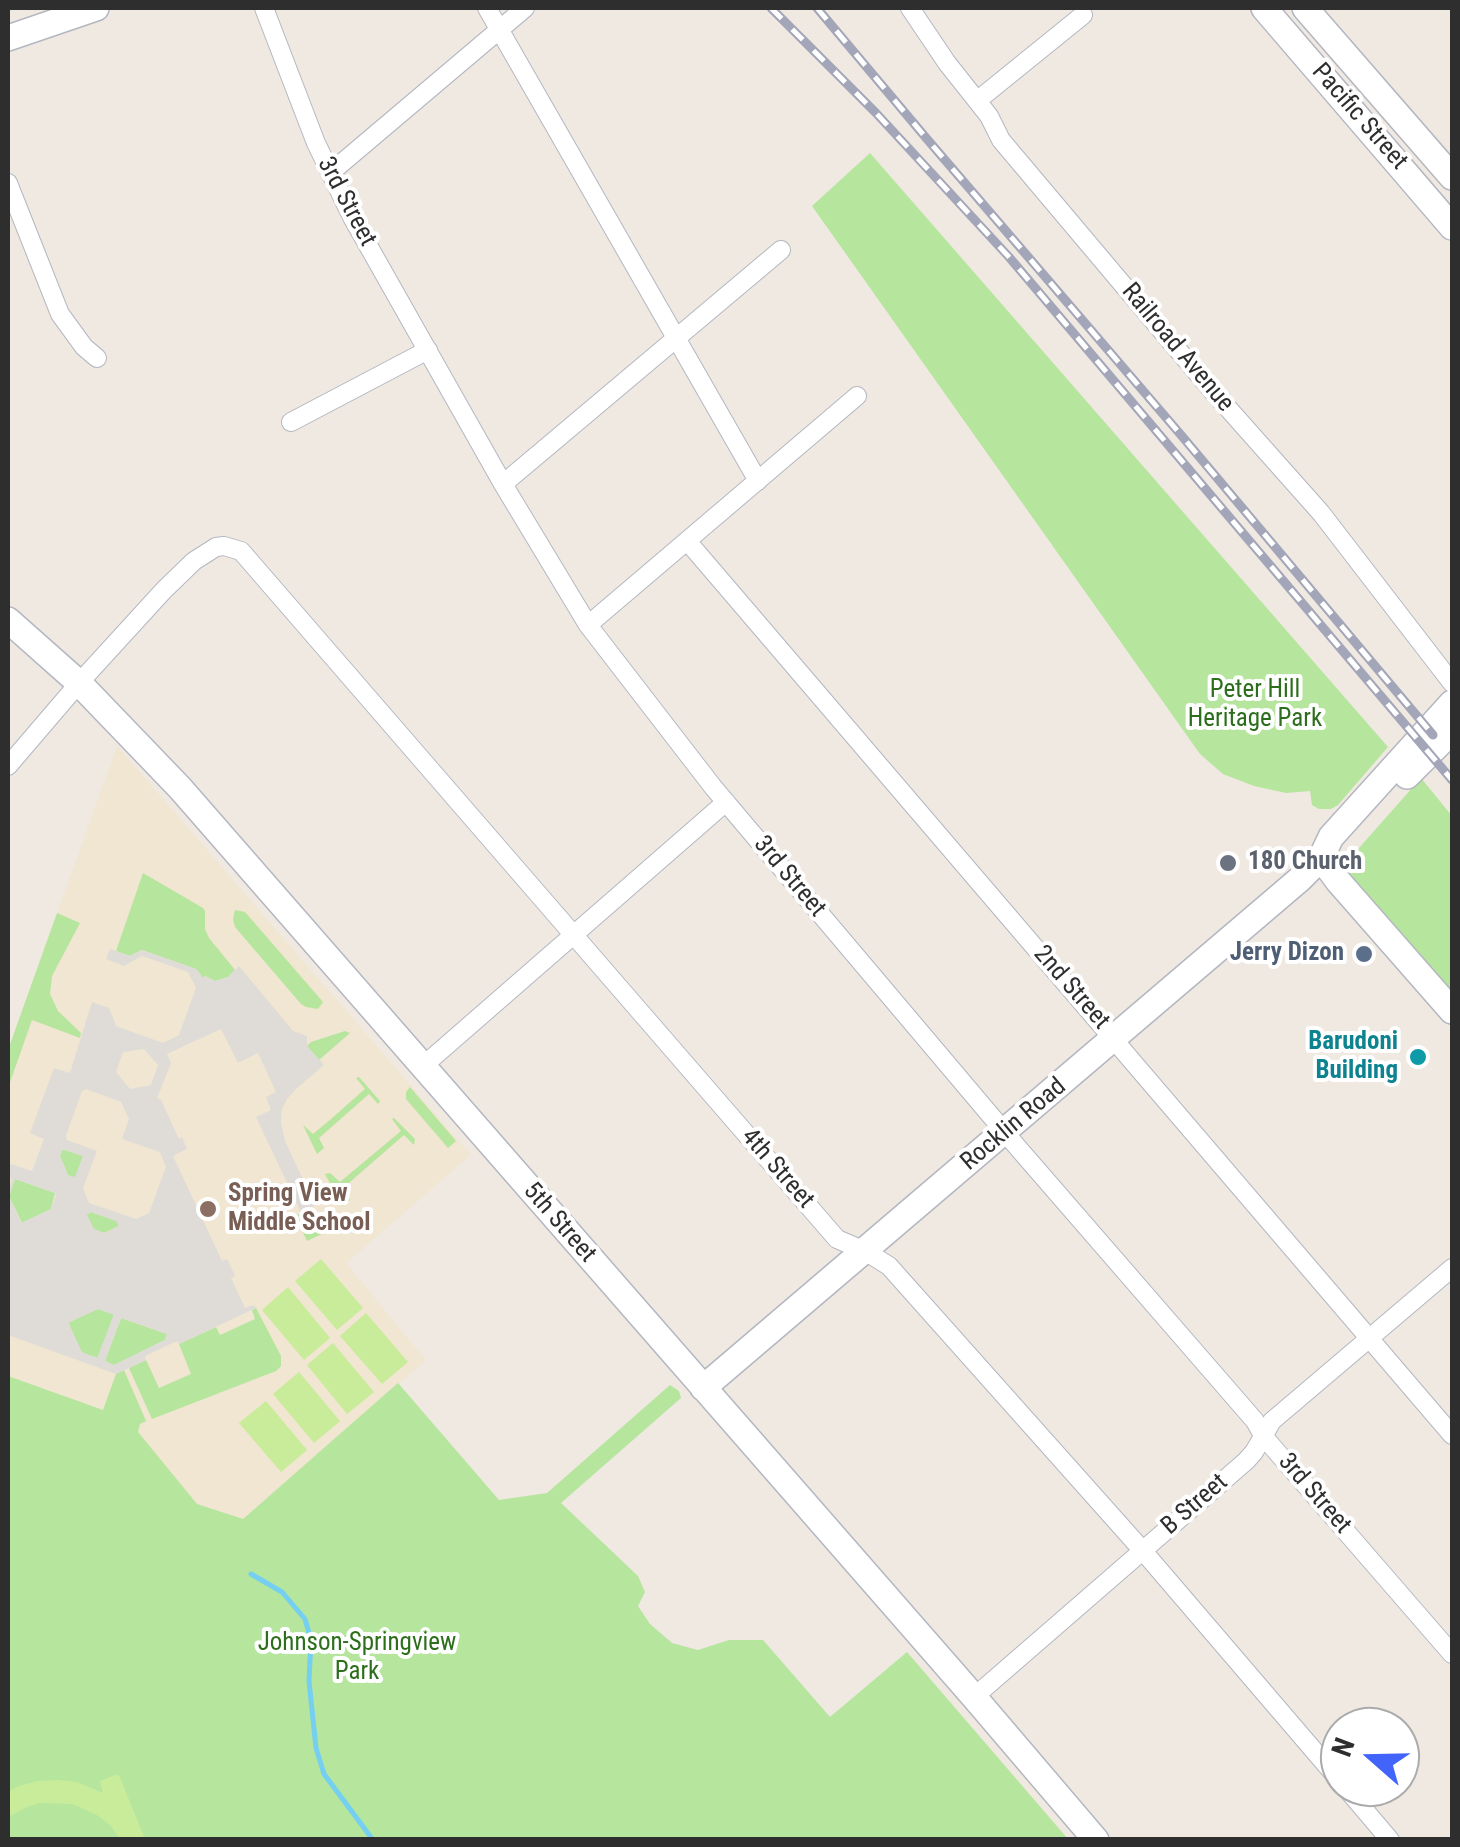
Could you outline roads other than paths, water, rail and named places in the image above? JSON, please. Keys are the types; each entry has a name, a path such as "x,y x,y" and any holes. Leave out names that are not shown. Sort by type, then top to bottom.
{"street":[{"path":"8,38 96,8"},
{"name":"3rd Street","path":"264,8 330,173 503,484 588,625 726,802 1452,1654"},
{"path":"487,8 758,480"},
{"path":"330,173 525,8"},
{"name":"Railroad Avenue","path":"910,8 947,63 990,116 1001,140 1228,410 1321,513 1452,682"},
{"name":"Pacific Street","path":"1264,8 1452,227"},
{"name":"Pacific Street","path":"1306,8 1452,177"},
{"path":"978,100 1083,15"},
{"path":"8,183 60,314 97,358"},
{"path":"503,484 781,250"},
{"path":"291,422 428,350"},
{"path":"588,625 856,396"},
{"name":"2nd Street","path":"688,542 1452,1435"},
{"name":"4th Street","path":"79,683 194,561 209,550 224,546 241,550 837,1240 889,1266 1320,1758"},
{"name":"5th Street","path":"8,620 79,683 180,788 1096,1840"},
{"path":"8,766 79,683"},
{"name":"Rocklin Road","path":"1321,858 1331,837 1452,703"},
{"name":"Rocklin Road","path":"703,1388 1276,901 1321,858 1338,850 1452,731"},
{"path":"422,1066 726,802"},
{"path":"1321,858 1452,1011"},
{"name":"B Street","path":"974,1697 1246,1461 1272,1421 1452,1268"},
{"path":"1362,1807 1390,1840"}],"waterway":[{"path":"251,1574 282,1592 305,1619 311,1640 309,1681 316,1748 324,1774 373,1840"}],"railway":[{"path":"771,8 876,113 1009,257 1452,780"},
{"path":"817,8 1433,735"}],"place":[{"name":"180 Church","path":"1228,863"},
{"name":"Jerry Dizon","path":"1364,954"},
{"name":"Barudoni Building","path":"1418,1057"},
{"name":"Spring View Middle School","path":"208,1209"}],"park label":[{"name":"Peter Hill Heritage Park","path":"1255,706"},
{"name":"Johnson-Springview Park","path":"357,1658"}]}
